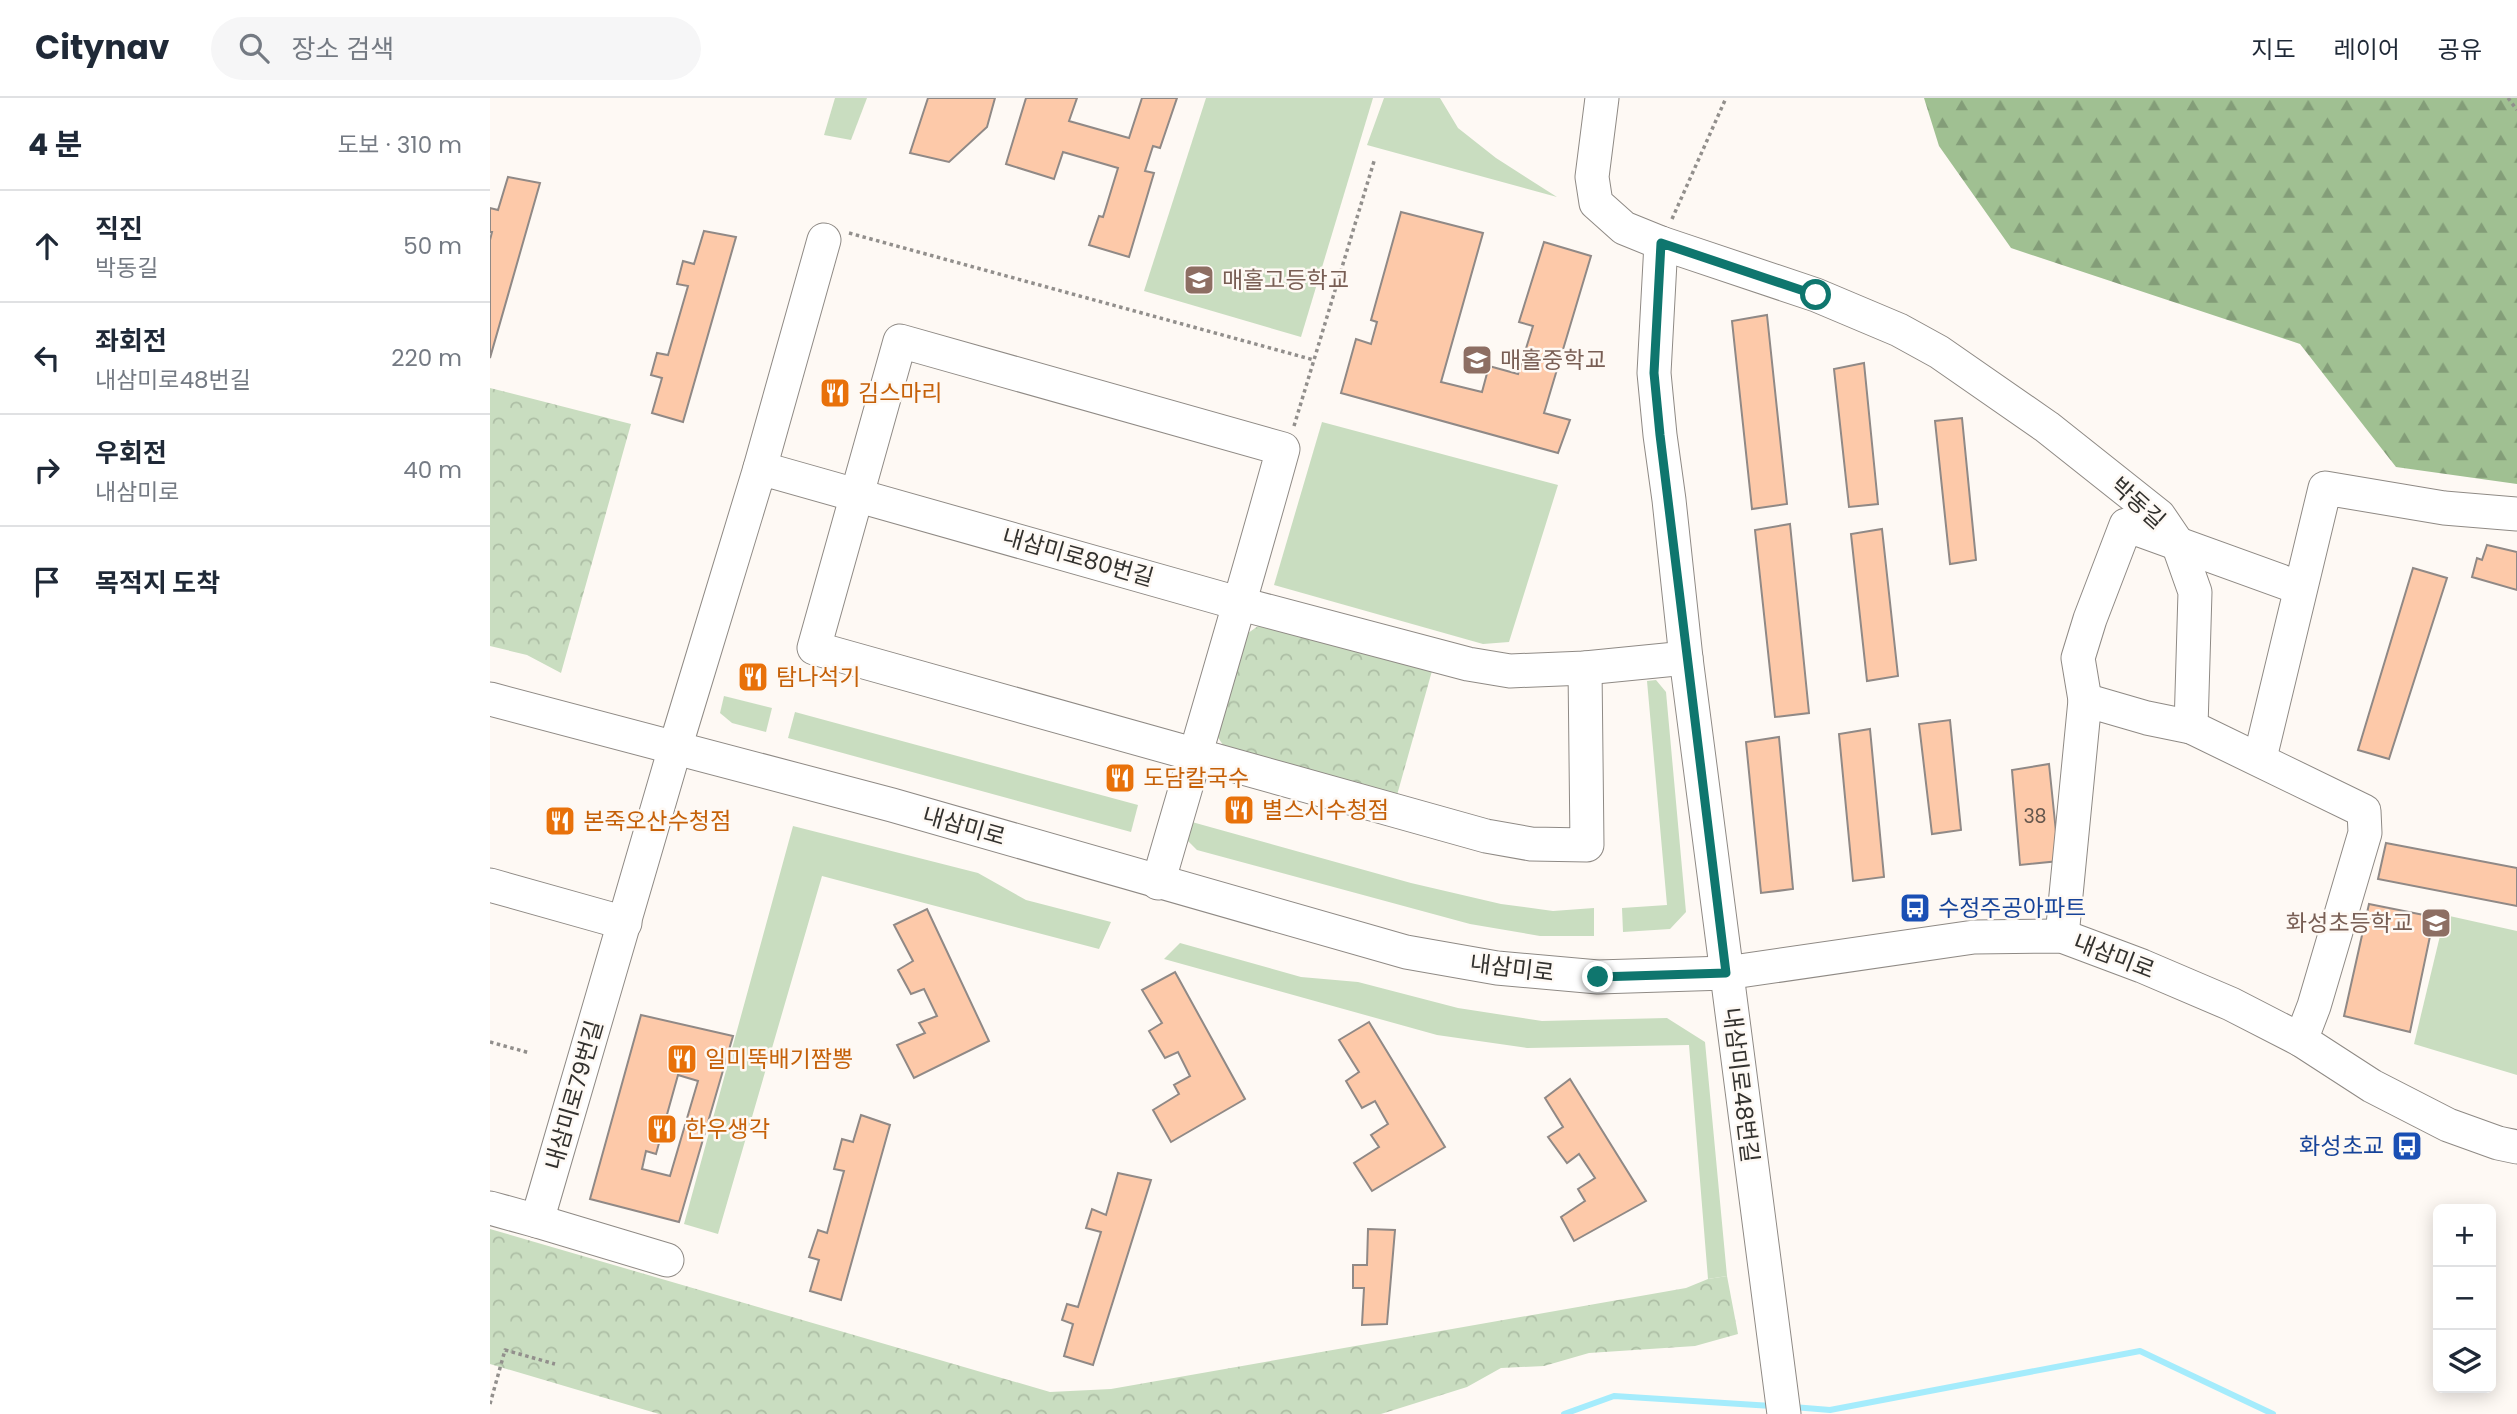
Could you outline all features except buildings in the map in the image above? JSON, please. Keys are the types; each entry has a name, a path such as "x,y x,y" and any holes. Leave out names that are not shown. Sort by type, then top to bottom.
{"street":[{"name":"박동길","path":"1602,98 1592,177 1596,203 1624,228 1816,295 1899,330 1939,352 2047,427 2159,516 2178,544 2195,593 2191,727"},
{"path":"674,748 760,468 837,236"},
{"name":"내삼미로48번길","path":"1661,243 1654,373 1686,658 1784,1414"},
{"path":"1158,883 1195,755 1241,604 1283,449 900,341 814,648 1195,755 1486,836 1531,844 1587,845 1585,668"},
{"name":"내삼미로80번길","path":"760,468 1241,604 1468,664 1510,671 1585,668 1686,658"},
{"path":"2260,758 2325,488 2444,508 2517,514"},
{"path":"2062,936 2085,700 2078,658 2126,525 2300,588"},
{"name":"내삼미로","path":"490,699 892,805 1406,952 1497,968 1598,977 1726,973 1974,937 2062,936 2231,1004 2301,1040 2372,1086 2448,1125 2517,1147"},
{"path":"2085,700 2147,718 2191,727 2260,758 2364,811 2365,833 2314,1006 2301,1040"},
{"name":"내삼미로79번길","path":"537,1220 674,748"},
{"path":"490,885 625,923"},
{"path":"490,1208 667,1260"}],"path":[{"path":"1661,243 1726,98"},
{"path":"2508,98 2517,110"},
{"path":"1294,428 1375,158"},
{"path":"837,236 1314,360"},
{"path":"490,1042 530,1053"},
{"path":"490,1404 505,1350 555,1364"}],"green space":[{"path":"835,98 867,98 851,140 824,135"},
{"path":"1206,98 1373,98 1301,337 1144,291"},
{"path":"1384,98 1440,98 1458,128 1496,158 1557,197 1367,145"},
{"path":"1924,98 2517,98 2517,484 2396,467 2300,344 2011,248 1939,146"},
{"path":"490,388 631,424 561,673 527,655 490,646"},
{"path":"1322,422 1558,485 1509,642 1483,644 1274,585"},
{"path":"1258,626 1432,671 1397,795 1225,748 1217,736 1244,636"},
{"path":"1656,680 1666,692 1686,912 1670,929 1623,932 1622,908 1667,905 1647,681"},
{"path":"724,696 772,708 766,732 732,723 720,713"},
{"path":"795,712 1138,805 1131,832 788,738"},
{"path":"1192,822 1411,883 1501,904 1553,911 1594,908 1594,936 1540,936 1470,924 1197,850 1187,840"},
{"path":"793,826 978,873 1026,900 1111,922 1099,949 822,876 718,1234 684,1224"},
{"path":"2445,915 2517,931 2517,1075 2414,1044"},
{"path":"1180,943 1301,977 1358,982 1458,1008 1542,1021 1667,1018 1705,1042 1727,1276 1708,1279 1689,1045 1527,1048 1437,1035 1164,959"},
{"path":"490,1229 1050,1392 1111,1389 1686,1288 1708,1279 1727,1276 1738,1334 1695,1346 1589,1353 1544,1366 1501,1368 1467,1387 1381,1414 659,1414 490,1364"}],"waterway":[{"path":"1793,1407 1830,1410 2140,1351 2273,1414"},
{"path":"1564,1414 1614,1396 1772,1406"}],"place":[{"name":"매홀고등학교","path":"1199,280"},
{"name":"매홀중학교","path":"1477,360"},
{"name":"김스마리","path":"835,393"},
{"name":"탐나석기","path":"753,677"},
{"name":"도담칼국수","path":"1120,778"},
{"name":"별스시수청점","path":"1239,810"},
{"name":"본죽오산수청점","path":"560,821"},
{"name":"수정주공아파트","path":"1915,908"},
{"name":"화성초등학교","path":"2436,923"},
{"name":"일미뚝배기짬뽕","path":"682,1059"},
{"name":"한우생각","path":"662,1129"},
{"name":"화성초교","path":"2407,1146"}],"route":[{"path":"1598,977 1726,973 1686,658 1654,373 1661,243 1816,295"}]}
